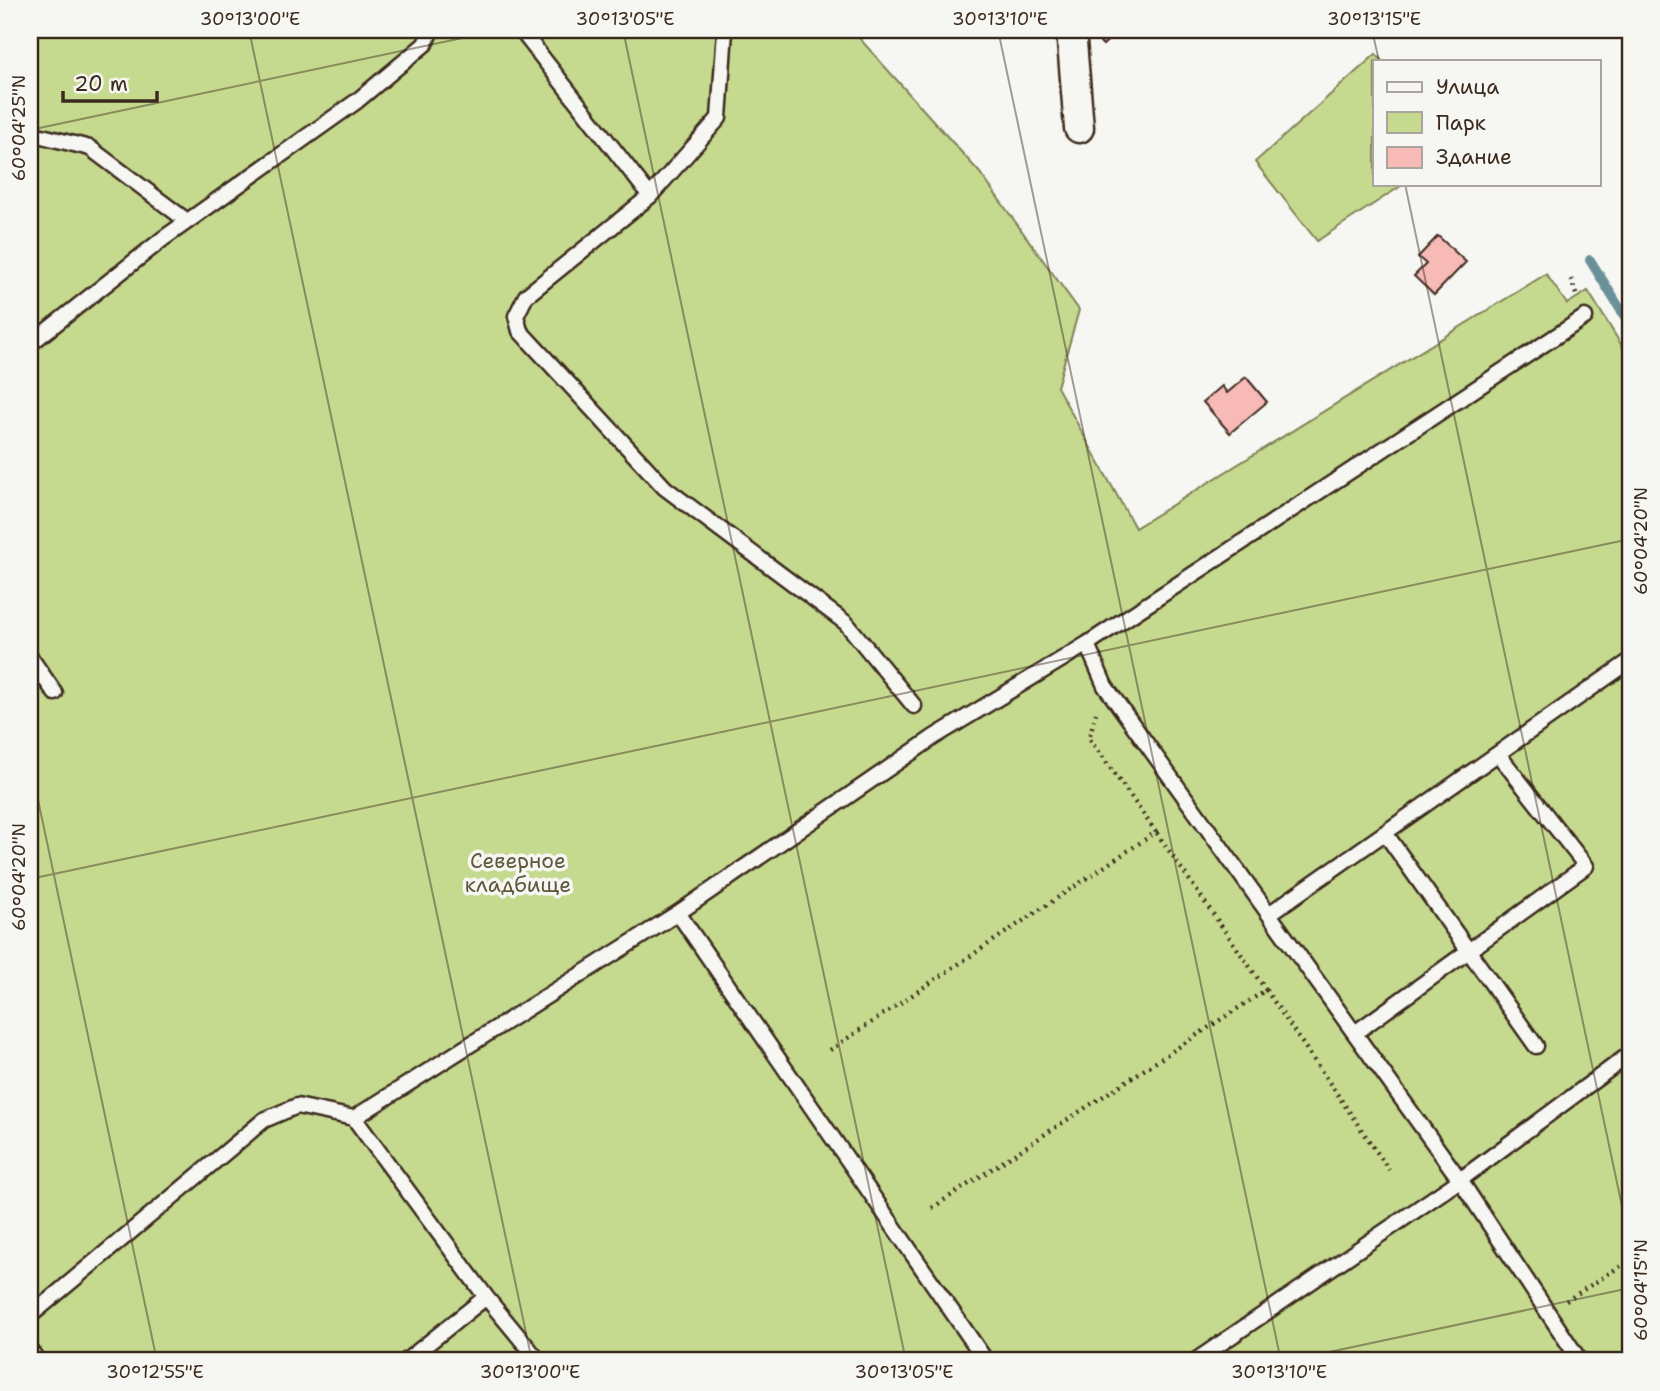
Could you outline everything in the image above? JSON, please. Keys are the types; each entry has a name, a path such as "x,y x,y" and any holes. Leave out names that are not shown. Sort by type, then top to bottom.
{"street":[{"path":"1071,30 1079,128"}],"lane":[{"path":"30,344 187,221 357,101 425,44 431,30"},
{"path":"521,30 650,197"},
{"path":"725,30 719,117 650,197 526,296 516,316 520,331 665,488 846,623 914,706"},
{"path":"30,133 90,148 187,221"},
{"path":"354,1118 678,913 934,737 1087,644 1585,317"},
{"path":"1087,644 1105,686 1460,1180 1580,1361"},
{"path":"30,657 55,693"},
{"path":"1269,914 1630,662"},
{"path":"1355,1033 1586,866 1498,754"},
{"path":"1385,834 1536,1046"},
{"path":"678,913 986,1361"},
{"path":"1195,1361 1460,1180 1630,1054"},
{"path":"30,1316 264,1120 297,1106 354,1118 486,1297 538,1361"},
{"path":"405,1361 486,1297"},
{"path":"30,1350 38,1361"}],"path":[{"path":"1105,686 1089,738 1389,1170"},
{"path":"830,1050 1156,832"},
{"path":"932,1208 1266,990"},
{"path":"1548,1312 1630,1260"}],"green space":[{"name":"Северное кладбище","path":"30,30 852,30 980,173 1079,310 1057,387 1135,528 1546,274 1567,304 1588,291 1630,359 1630,1361 30,1361"},
{"path":"1376,54 1381,60 1373,60 1373,186 1401,186 1317,241 1255,162"}],"building":[{"path":"1088,30 1119,30 1103,45"},
{"path":"1438,236 1466,262 1434,295 1414,276 1426,264 1418,257"},
{"path":"1246,377 1267,402 1230,433 1203,402 1222,386 1227,393"}],"waterway":[{"path":"1590,260 1630,325"}]}
